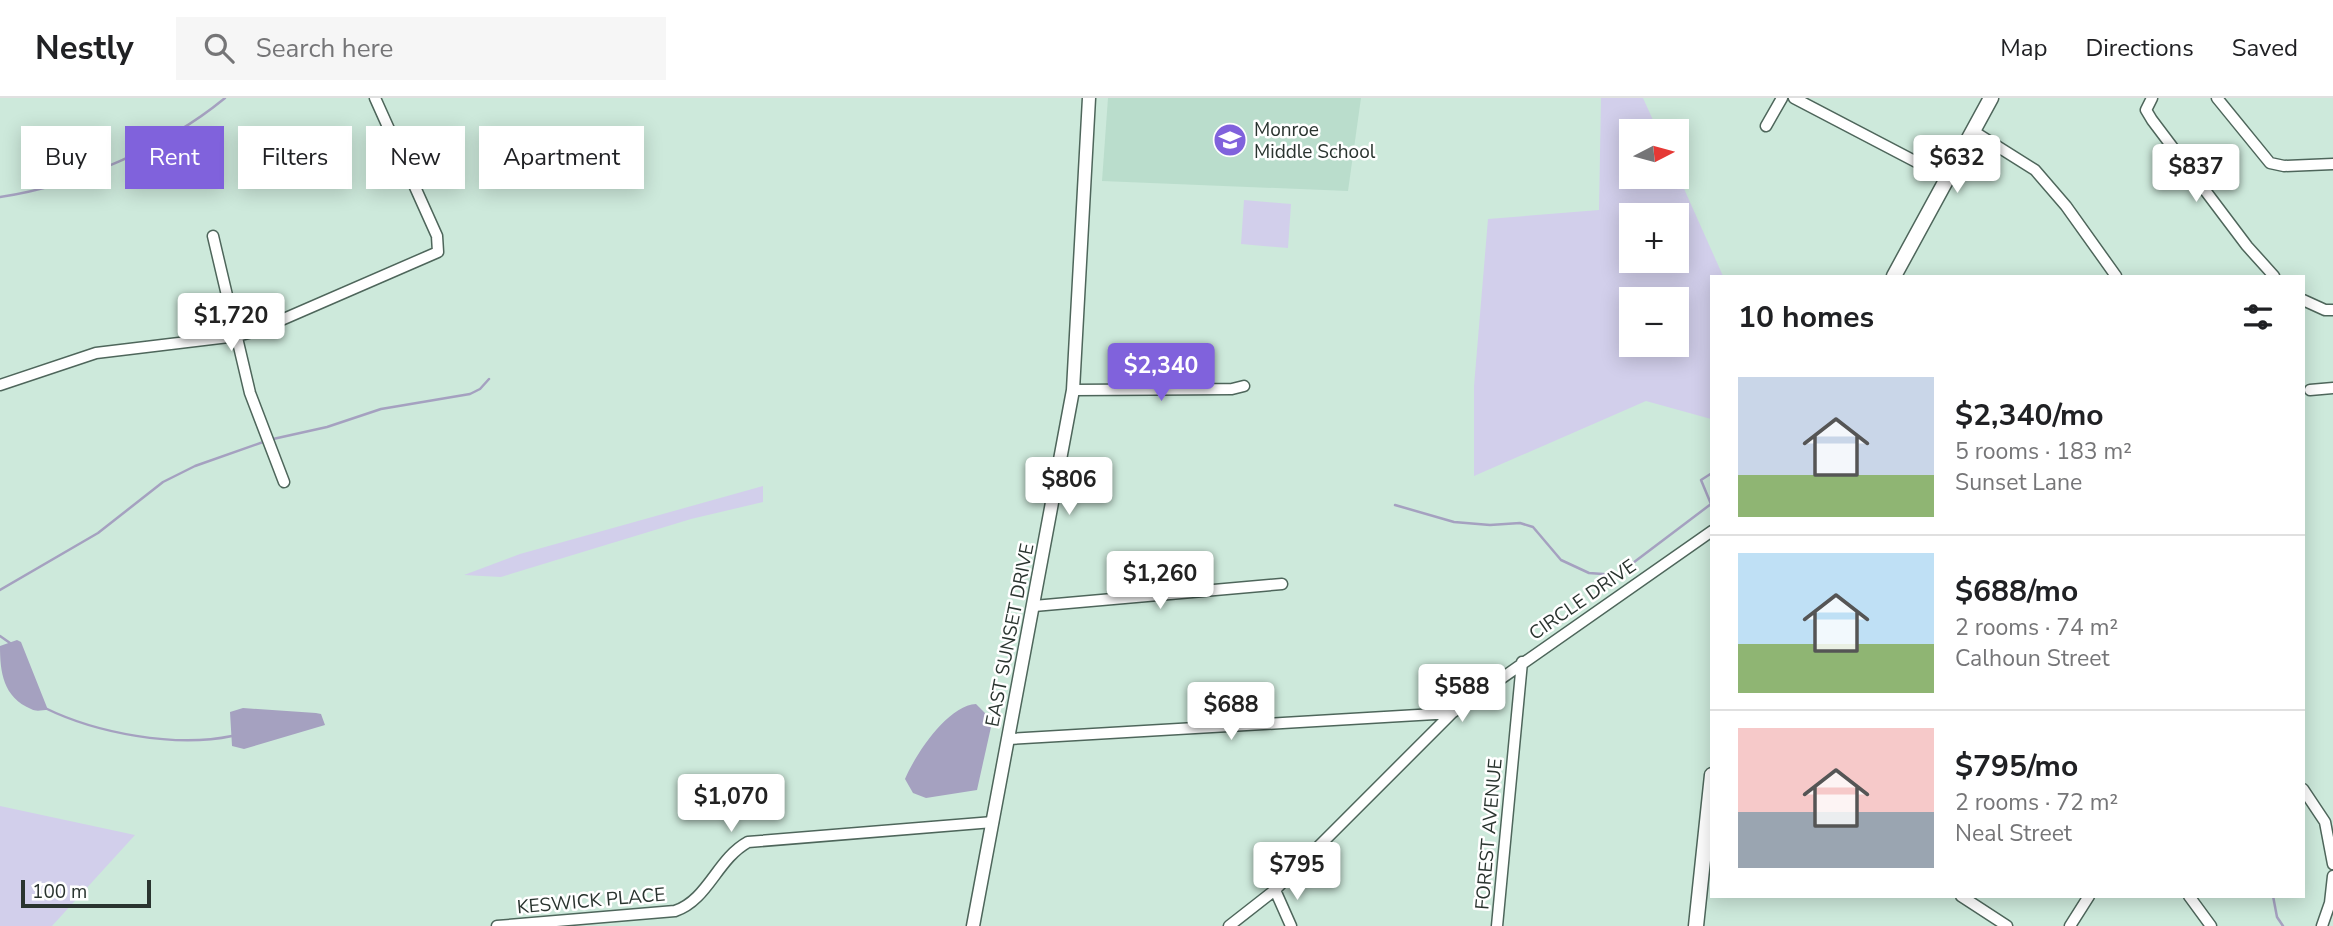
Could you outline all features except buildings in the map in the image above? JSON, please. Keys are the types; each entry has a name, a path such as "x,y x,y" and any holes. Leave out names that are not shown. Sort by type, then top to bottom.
{"main road":[{"path":"1895,275 1991,98"},
{"path":"1696,926 1710,794"}],"street":[{"path":"0,385 96,354 162,343 237,336 257,331 438,252 437,236 375,98"},
{"name":"EAST SUNSET DRIVE","path":"973,926 1073,390 1089,98"},
{"path":"1766,126 1782,98"},
{"path":"1794,98 1947,178"},
{"path":"2152,98 2146,110 2247,246 2273,275"},
{"path":"2217,98 2270,163 2284,166 2333,164"},
{"path":"1973,131 2035,170 2066,206 2115,275"},
{"path":"212,236 250,393 284,482"},
{"path":"2305,301 2333,310"},
{"path":"1073,390 1231,389 1244,386"},
{"path":"2310,390 2333,388"},
{"name":"CIRCLE DRIVE","path":"1229,926 1275,890 1452,713 1710,531"},
{"path":"1034,606 1282,584"},
{"name":"FOREST AVENUE","path":"1497,926 1522,662"},
{"path":"1009,739 1452,713"},
{"path":"2305,792 2325,822 2333,864"},
{"name":"KESWICK PLACE","path":"497,926 675,911 687,907 724,859 748,842 993,822"},
{"path":"2322,926 2330,903 2333,876"},
{"path":"1275,890 1291,926"},
{"path":"1964,898 2007,926"},
{"path":"2070,926 2089,898"},
{"path":"2190,898 2211,926"}],"shaded area":[{"name":"Monroe Middle School","path":"1108,98 1361,98 1348,191 1102,181"},
{"path":"1601,98 1643,98 1653,119 1619,119 1619,189 1684,189 1723,275 1710,275 1710,419 1646,401 1474,476 1474,386 1488,219 1599,210"},
{"path":"1244,200 1291,204 1288,248 1241,244"},
{"path":"763,486 763,502 691,519 501,577 464,575 520,554"},
{"path":"17,640 21,642 48,710 35,710 22,704 14,698 5,683 0,646"},
{"path":"976,704 988,716 991,727 977,790 926,798 913,793 905,779 924,745 954,713"},
{"path":"243,708 321,714 325,725 244,749 232,746 230,712"},
{"path":"0,806 135,835 52,926 0,926"}],"waterway":[{"path":"0,197 59,184 119,161 176,132 225,98"},
{"path":"273,439 327,427 381,409 470,394 480,389 489,379"},
{"path":"0,590 98,533 163,482 195,466 266,441"},
{"path":"1710,474 1701,480 1710,502"},
{"path":"1395,505 1454,522 1490,525 1520,523 1533,527 1561,560 1589,573 1617,575 1710,505"},
{"path":"0,636 10,643"},
{"path":"45,708 88,725 136,736 186,740 232,736"},
{"path":"2273,898 2277,917 2283,926"}],"place":[{"name":"Monroe Middle School","path":"1230,140"}]}
